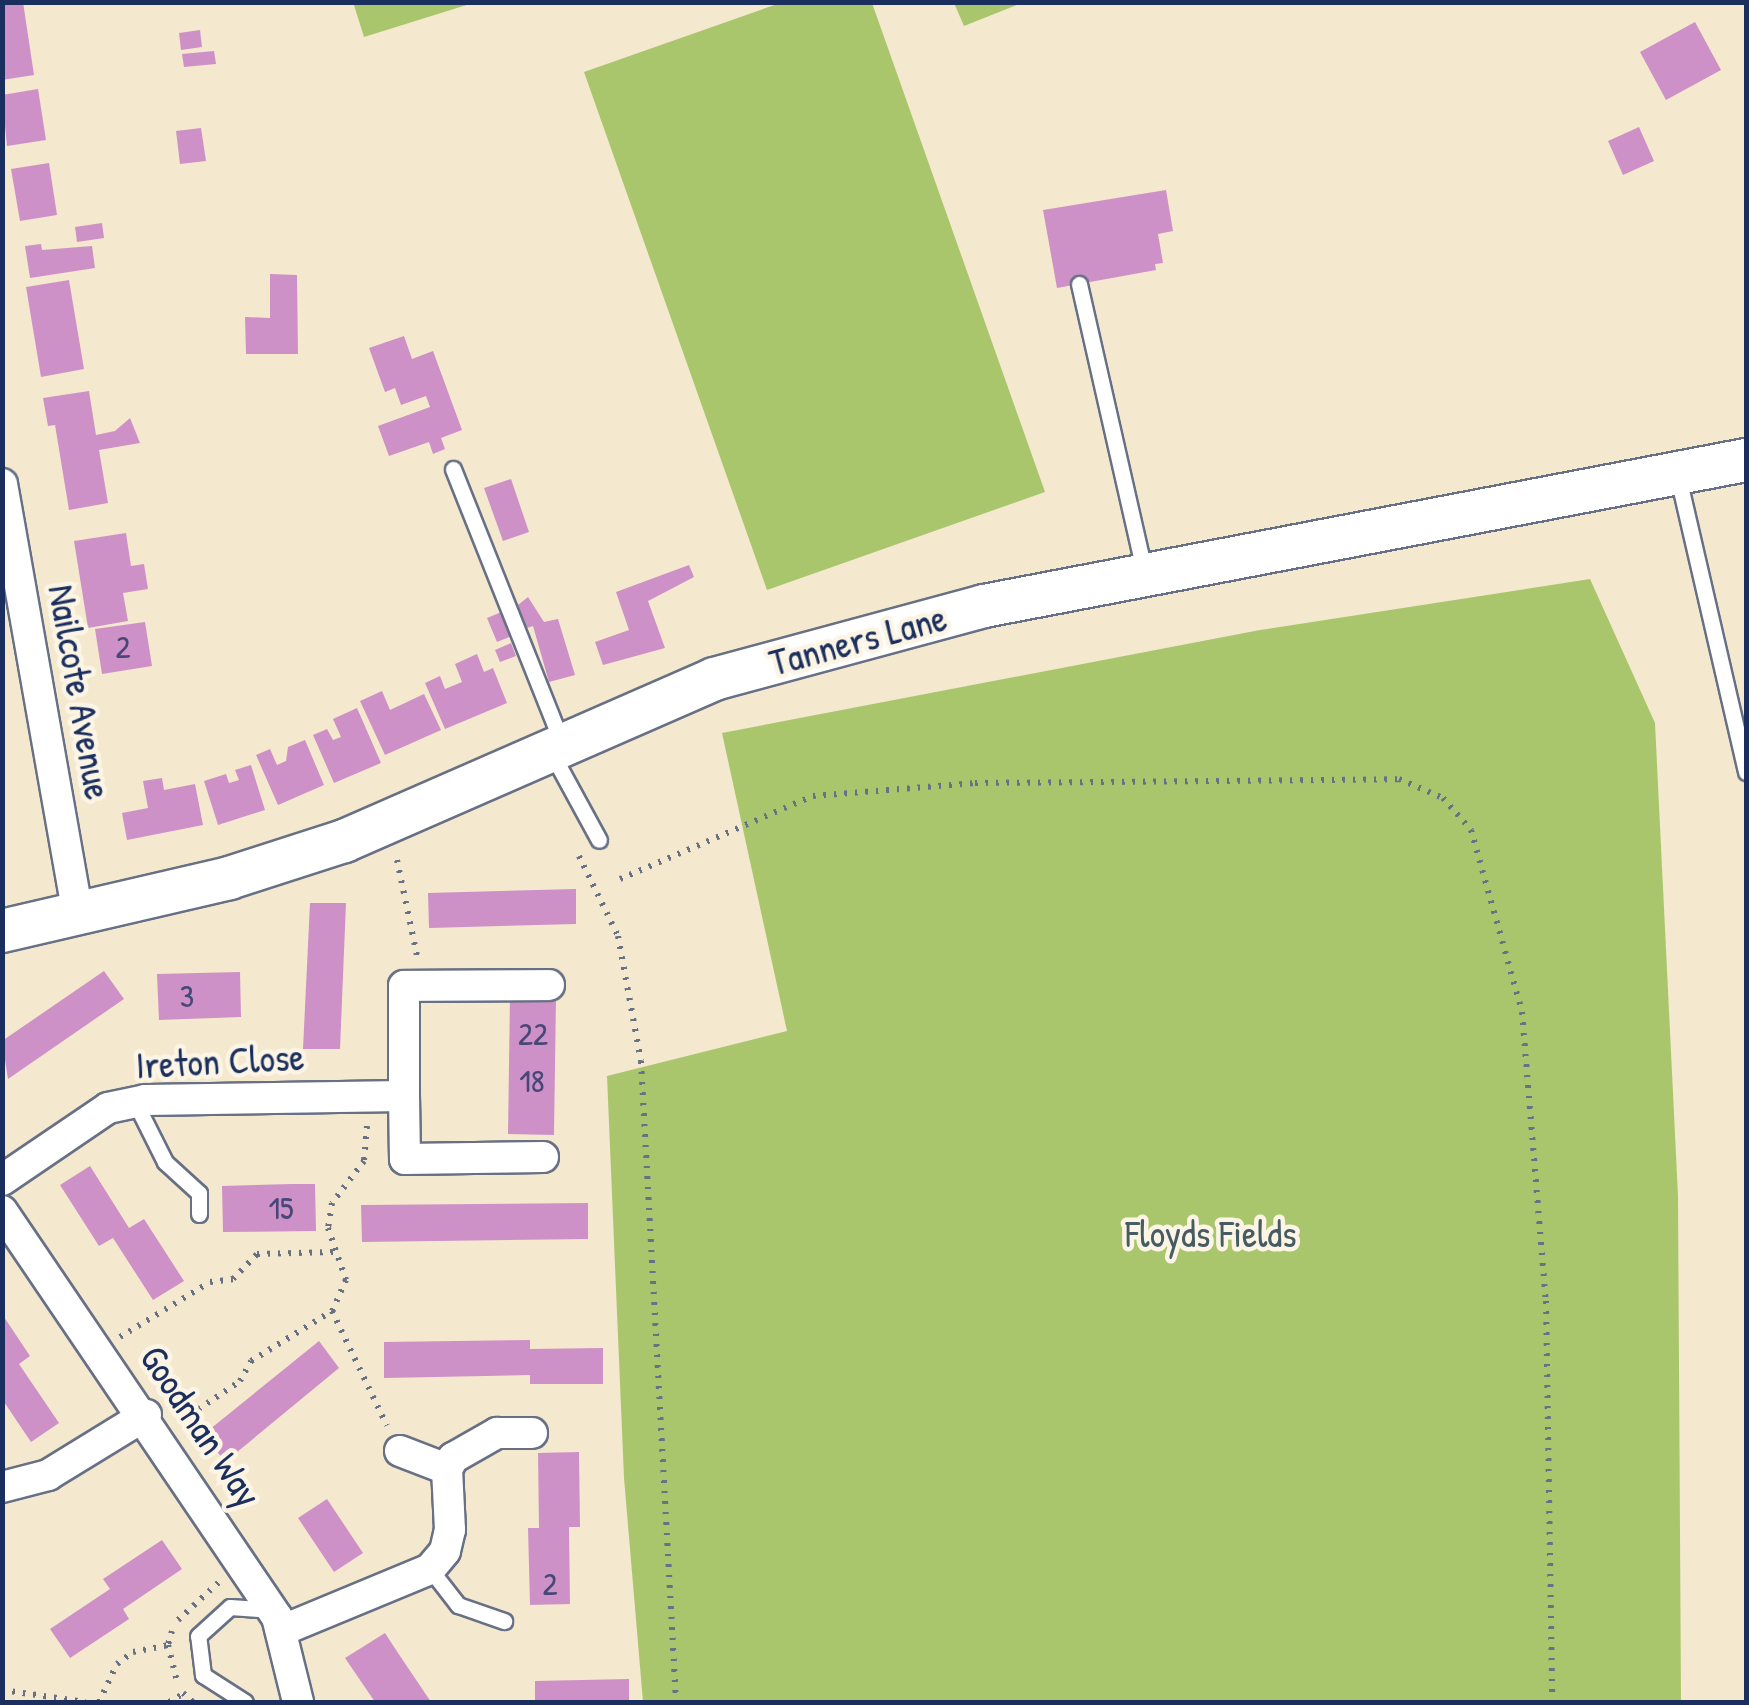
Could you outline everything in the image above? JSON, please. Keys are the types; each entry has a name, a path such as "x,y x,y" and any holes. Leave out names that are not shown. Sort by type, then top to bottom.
{"main road":[{"name":"Tanners Lane","path":"2,931 229,878 344,841 457,796 556,746 714,679 984,606 1746,460"}],"street":[{"name":"Nailcote Avenue","path":"2,484 78,914"},
{"path":"543,1157 405,1159 404,986 550,985"},
{"name":"Ireton Close","path":"2,1180 108,1108 136,1102 404,1096"},
{"name":"Goodman Way","path":"2,1211 101,1350 280,1623 298,1702"},
{"path":"2,1487 48,1475 152,1426"},
{"path":"280,1623 430,1570 446,1551 450,1530 447,1468 452,1458 496,1433 532,1433"},
{"path":"400,1451 447,1468"}],"lane":[{"path":"1079,284 1145,575"},
{"path":"452,469 556,746 599,840"},
{"path":"1677,474 1746,772"},
{"path":"136,1102 165,1162 199,1192 199,1214"},
{"path":"430,1570 458,1606 504,1621"},
{"path":"245,1702 204,1676 198,1636 230,1607 255,1605 280,1623"}],"path":[{"path":"620,878 813,796 975,783 1399,778 1443,798 1470,830 1522,1012 1546,1301 1552,1702"},
{"path":"570,837 618,936 641,1061 676,1702"},
{"path":"397,860 423,986"},
{"path":"152,1426 240,1381 251,1361 332,1311 346,1280 333,1252 332,1202 364,1161 368,1130 358,1096"},
{"path":"101,1350 210,1282 233,1279 256,1254 333,1252"},
{"path":"332,1311 400,1451"},
{"path":"99,1702 117,1664 133,1652 168,1645"},
{"path":"2,1690 85,1702"},
{"path":"170,1702 184,1694"}],"green space":[{"path":"353,2 473,2 473,3 364,37"},
{"path":"780,3 872,3 1045,492 767,590 584,72"},
{"path":"954,3 1022,3 964,26"},
{"name":"Floyds Fields","path":"1590,579 1655,723 1678,1196 1681,1702 643,1702 624,1478 607,1076 787,1031 722,733 1260,630"}],"building":[{"path":"23,2 34,75 2,80 2,4"},
{"path":"1695,22 1721,70 1666,100 1640,52"},
{"path":"200,30 202,47 181,50 179,33"},
{"path":"214,51 216,64 184,67 182,54"},
{"path":"38,89 46,140 7,146 2,95"},
{"path":"1639,127 1654,161 1623,175 1608,141"},
{"path":"201,128 206,161 180,164 176,131"},
{"path":"49,163 57,215 20,221 11,169"},
{"path":"1166,190 1173,231 1158,234 1163,263 1155,264 1156,270 1057,288 1043,210"},
{"path":"102,223 104,238 77,242 75,227"},
{"path":"41,244 42,250 92,246 95,268 30,278 25,246"},
{"path":"270,274 297,275 298,354 246,354 245,317 270,318"},
{"path":"69,280 84,369 41,377 26,287"},
{"path":"404,336 412,359 433,351 462,430 441,438 445,449 433,454 429,442 389,456 378,426 430,407 426,396 401,405 395,388 385,392 369,348"},
{"path":"89,391 96,435 115,431 130,418 140,443 99,450 108,503 69,510 55,425 48,426 43,398"},
{"path":"511,479 529,532 503,541 484,488"},
{"path":"126,533 131,566 144,564 148,589 123,593 128,621 88,628 74,541"},
{"path":"689,565 694,577 648,601 665,648 603,665 595,642 629,630 616,592"},
{"path":"528,597 544,622 558,619 575,675 549,682 533,626 524,629 518,605"},
{"path":"504,611 514,635 497,642 487,618"},
{"path":"145,622 152,666 102,674 95,629"},
{"path":"511,643 516,656 500,662 495,650"},
{"path":"477,654 484,672 493,668 507,703 445,729 425,683 440,676 445,689 462,682 455,664"},
{"path":"382,691 390,710 424,694 441,730 385,755 360,701"},
{"path":"357,708 381,763 334,783 313,735 327,729 333,740 341,737 333,719"},
{"path":"305,740 324,785 278,805 256,755 270,749 277,765 286,761 288,747"},
{"path":"251,765 265,810 218,825 204,781 226,774 229,783 239,780 235,770"},
{"path":"162,778 164,790 195,784 203,825 127,840 122,813 148,808 143,781"},
{"path":"576,889 576,924 429,928 428,893"},
{"path":"310,903 346,903 340,1049 303,1049"},
{"path":"104,971 124,999 8,1079 2,1041"},
{"path":"240,972 241,1017 159,1020 157,974"},
{"path":"510,997 556,997 554,1135 508,1134"},
{"path":"90,1166 129,1228 144,1219 184,1281 153,1300 113,1238 99,1246 60,1185"},
{"path":"315,1184 316,1231 223,1232 222,1186"},
{"path":"588,1203 588,1239 362,1242 361,1205"},
{"path":"2,1314 30,1356 19,1364 59,1423 31,1442 2,1399"},
{"path":"530,1340 530,1349 603,1348 603,1384 530,1384 530,1375 384,1378 384,1342"},
{"path":"319,1341 339,1368 225,1462 204,1434"},
{"path":"579,1452 580,1527 569,1527 570,1604 530,1605 528,1528 539,1528 538,1453"},
{"path":"327,1499 363,1553 334,1572 298,1518"},
{"path":"162,1540 182,1569 123,1609 129,1619 70,1658 50,1629 110,1589 103,1579"},
{"path":"385,1633 431,1702 375,1702 345,1658"},
{"path":"629,1679 629,1702 535,1702 535,1681"}]}
